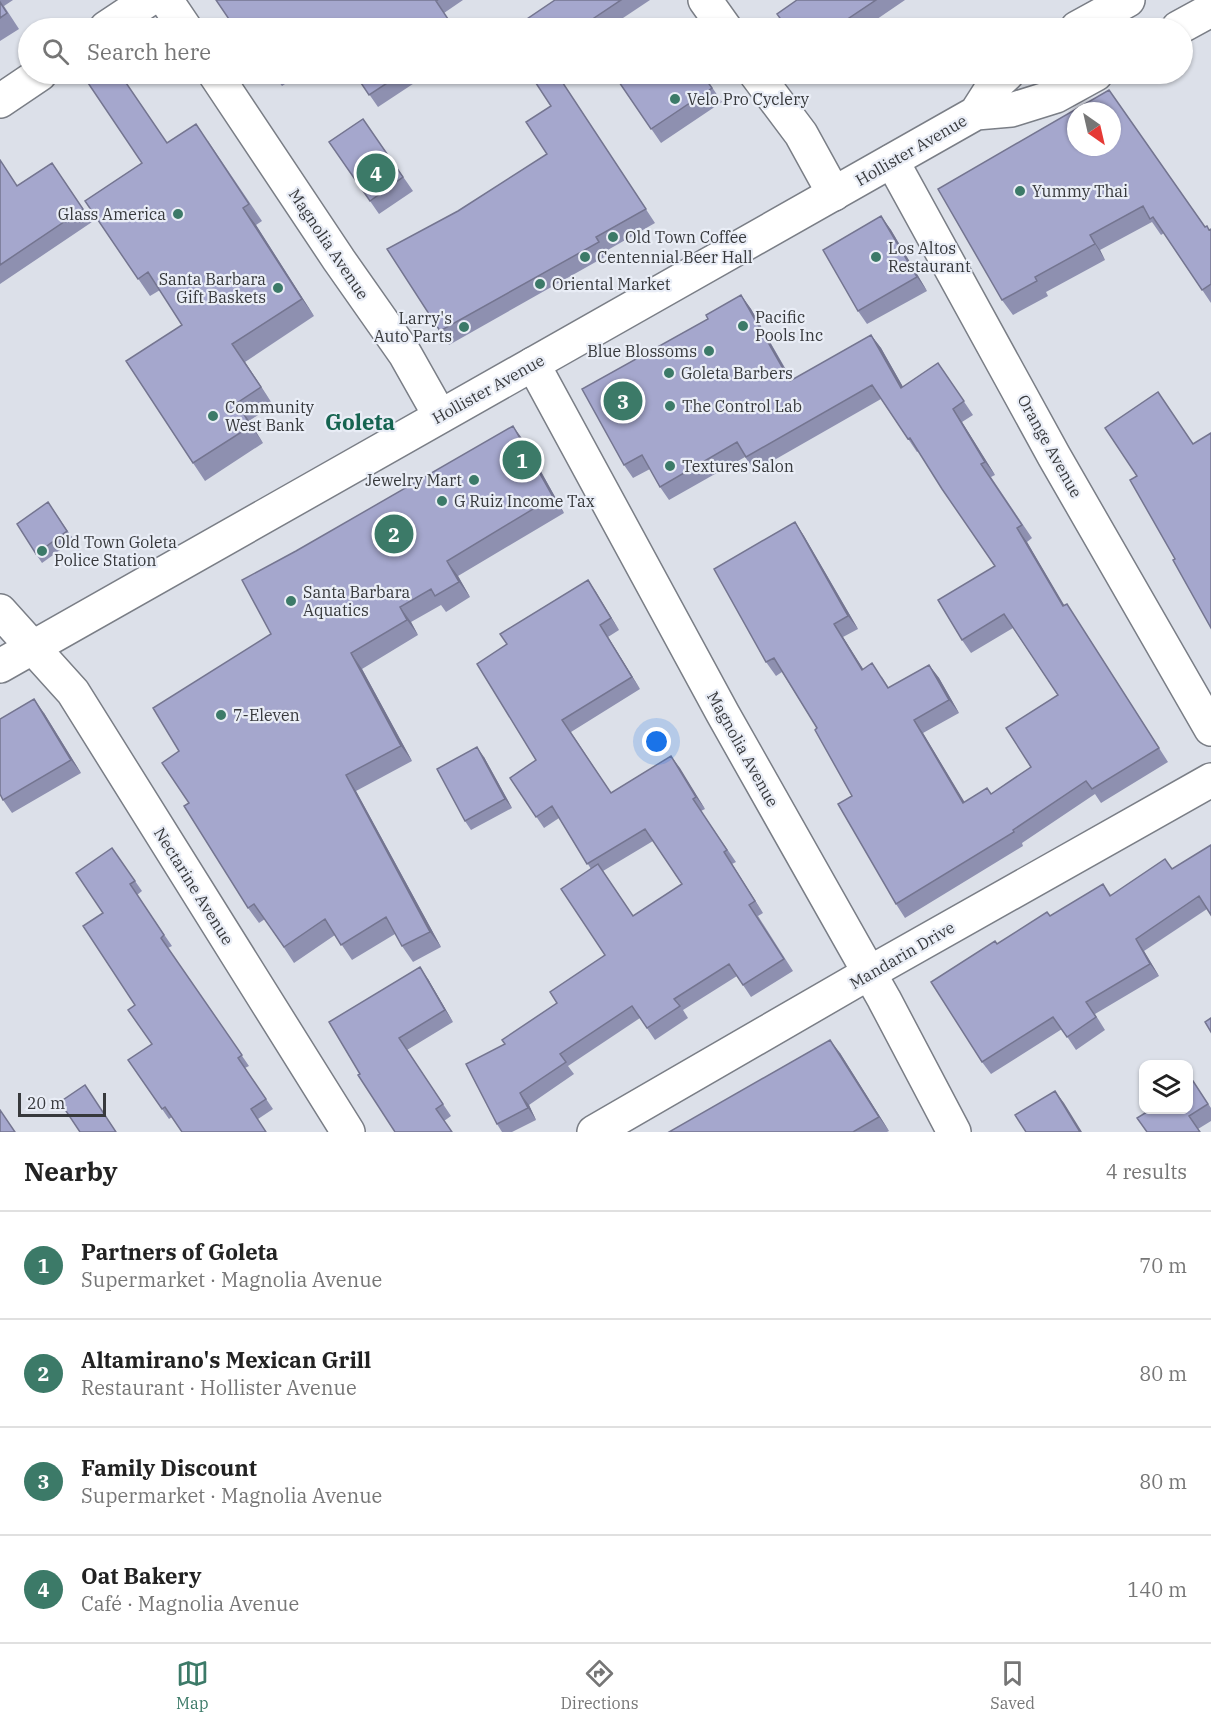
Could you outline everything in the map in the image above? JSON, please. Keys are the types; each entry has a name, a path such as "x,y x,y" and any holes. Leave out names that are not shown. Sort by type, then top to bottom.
{"street":[{"path":"121,18 148,0"},
{"path":"166,0 178,18"},
{"path":"705,0 718,18"},
{"path":"1095,18 1128,0"},
{"path":"1193,20 1211,10"},
{"path":"0,101 25,84"},
{"name":"Magnolia Avenue","path":"222,84 405,354 440,416"},
{"path":"764,84 801,134 834,194"},
{"name":"Hollister Avenue","path":"976,113 996,84"},
{"name":"Hollister Avenue","path":"0,666 976,113 1011,110 1056,96 1078,84"},
{"name":"Orange Avenue","path":"892,161 1054,456 1211,729"},
{"name":"Magnolia Avenue","path":"533,364 718,704 884,999 954,1132"},
{"name":"Nectarine Avenue","path":"0,611 73,692 348,1132"},
{"name":"Mandarin Drive","path":"594,1132 869,973 1211,780"}],"building":[{"path":"216,0 438,0 436,1 447,18 228,18"},
{"path":"555,0 621,0 594,18 528,18"},
{"path":"797,0 876,0 849,18 780,18 777,14"},
{"path":"0,2 7,13 0,18"},
{"path":"89,84 127,84 167,143 196,124 249,204 243,208 302,299 232,344 261,387 237,403 251,426 193,463 126,361 182,325 148,272 138,279 85,201 142,163"},
{"path":"362,84 386,84 369,95"},
{"path":"537,84 564,84 646,209 596,237 599,242 440,331 387,249 458,211 547,154 526,122 551,106"},
{"path":"620,84 709,84 712,88 651,129"},
{"path":"1109,90 1117,102 1088,102"},
{"path":"1121,107 1205,227 1211,229 1211,284 1202,290 1153,217 1150,219 1143,206 1090,235 1095,244 1035,277 1037,281 1002,300 938,189 1067,114 1067,156 1121,156"},
{"path":"363,119 403,177 370,201 329,142"},
{"path":"0,160 17,186 52,163 83,209 0,265"},
{"path":"881,216 917,277 858,311 823,250"},
{"path":"741,295 790,381 871,335 901,388 938,363 964,401 953,409 985,462 981,464 1022,525 1017,528 1063,606 1067,604 1159,748 1092,789 1086,781 1013,830 1014,832 896,904 838,804 852,796 815,730 817,728 774,658 766,662 714,569 795,522 848,616 834,624 862,670 872,663 888,688 929,665 949,700 914,720 963,803 987,788 991,794 1031,767 1006,728 1058,695 1004,614 962,640 938,600 995,566 872,385 746,457 737,442 660,487 642,455 624,465 582,389 708,319 706,315"},
{"path":"1158,392 1193,444 1211,433 1211,628 1130,480 1137,476 1105,428"},
{"path":"513,426 553,497 447,561 459,582 435,596 431,589 400,607 407,620 351,653 401,746 346,775 430,932 402,946 386,917 341,945 325,919 284,947 254,904 248,908 184,806 189,803 162,763 179,751 153,708 271,634 242,580"},
{"path":"48,502 67,531 36,554 17,524"},
{"path":"588,580 611,618 600,625 632,677 562,720 611,793 671,756 696,797 693,799 727,850 724,852 755,901 749,905 784,959 743,985 729,964 674,999 680,1006 647,1028 632,1006 560,1054 566,1062 520,1093 528,1108 497,1124 466,1064 505,1044 502,1040 557,1003 550,992 605,955 561,889 598,864 633,916 682,884 645,829 587,864 552,806 536,817 510,778 536,760 477,664 507,644 500,634"},
{"path":"34,699 71,760 3,800 0,794 0,719"},
{"path":"477,747 505,799 465,821 437,769"},
{"path":"1211,845 1211,915 1199,896 1136,939 1150,964 1086,1002 1096,1017 1067,1037 1053,1017 982,1062 931,982 995,941 997,944 1047,912 1050,916 1103,884 1110,896 1165,859 1172,869"},
{"path":"112,848 135,881 130,884 164,935 161,938 242,1055 238,1058 266,1099 251,1109 266,1132 182,1132 165,1107 162,1109 128,1060 152,1044 128,1010 135,1005 83,926 103,913 76,873"},
{"path":"420,967 445,1010 399,1038 443,1104 436,1109 452,1132 395,1132 358,1075 360,1074 329,1022"},
{"path":"1211,1018 1211,1032 1205,1022"},
{"path":"830,1040 879,1117 853,1132 669,1132"},
{"path":"1193,1081 1208,1104 1193,1113"},
{"path":"85,1085 116,1132 80,1132 60,1102"},
{"path":"1055,1091 1080,1132 1026,1132 1015,1115"},
{"path":"0,1110 15,1132 0,1132"},
{"path":"1144,1114 1192,1114 1189,1116 1200,1132 1147,1132 1137,1118"}],"place":[{"name":"Velo Pro Cyclery","path":"675,99"},
{"name":"Oat Bakery","path":"376,173"},
{"name":"Yummy Thai","path":"1020,191"},
{"name":"Glass America","path":"178,214"},
{"name":"Old Town Coffee","path":"613,237"},
{"name":"Centennial Beer Hall","path":"585,257"},
{"name":"Los Altos Restaurant","path":"876,257"},
{"name":"Oriental Market","path":"540,284"},
{"name":"Santa Barbara Gift Baskets","path":"278,288"},
{"name":"Pacific Pools Inc","path":"743,326"},
{"name":"Larry's Auto Parts","path":"464,327"},
{"name":"Blue Blossoms","path":"709,351"},
{"name":"Goleta Barbers","path":"669,373"},
{"name":"Family Discount","path":"623,401"},
{"name":"The Control Lab","path":"670,406"},
{"name":"Community West Bank","path":"213,416"},
{"name":"Partners of Goleta","path":"522,460"},
{"name":"Textures Salon","path":"670,466"},
{"name":"Jewelry Mart","path":"474,480"},
{"name":"G Ruiz Income Tax","path":"442,501"},
{"name":"Altamirano's Mexican Grill","path":"394,534"},
{"name":"Old Town Goleta Police Station","path":"42,551"},
{"name":"Santa Barbara Aquatics","path":"291,601"},
{"name":"7-Eleven","path":"221,715"}],"district":[{"name":"Goleta","path":"360,421"}]}
